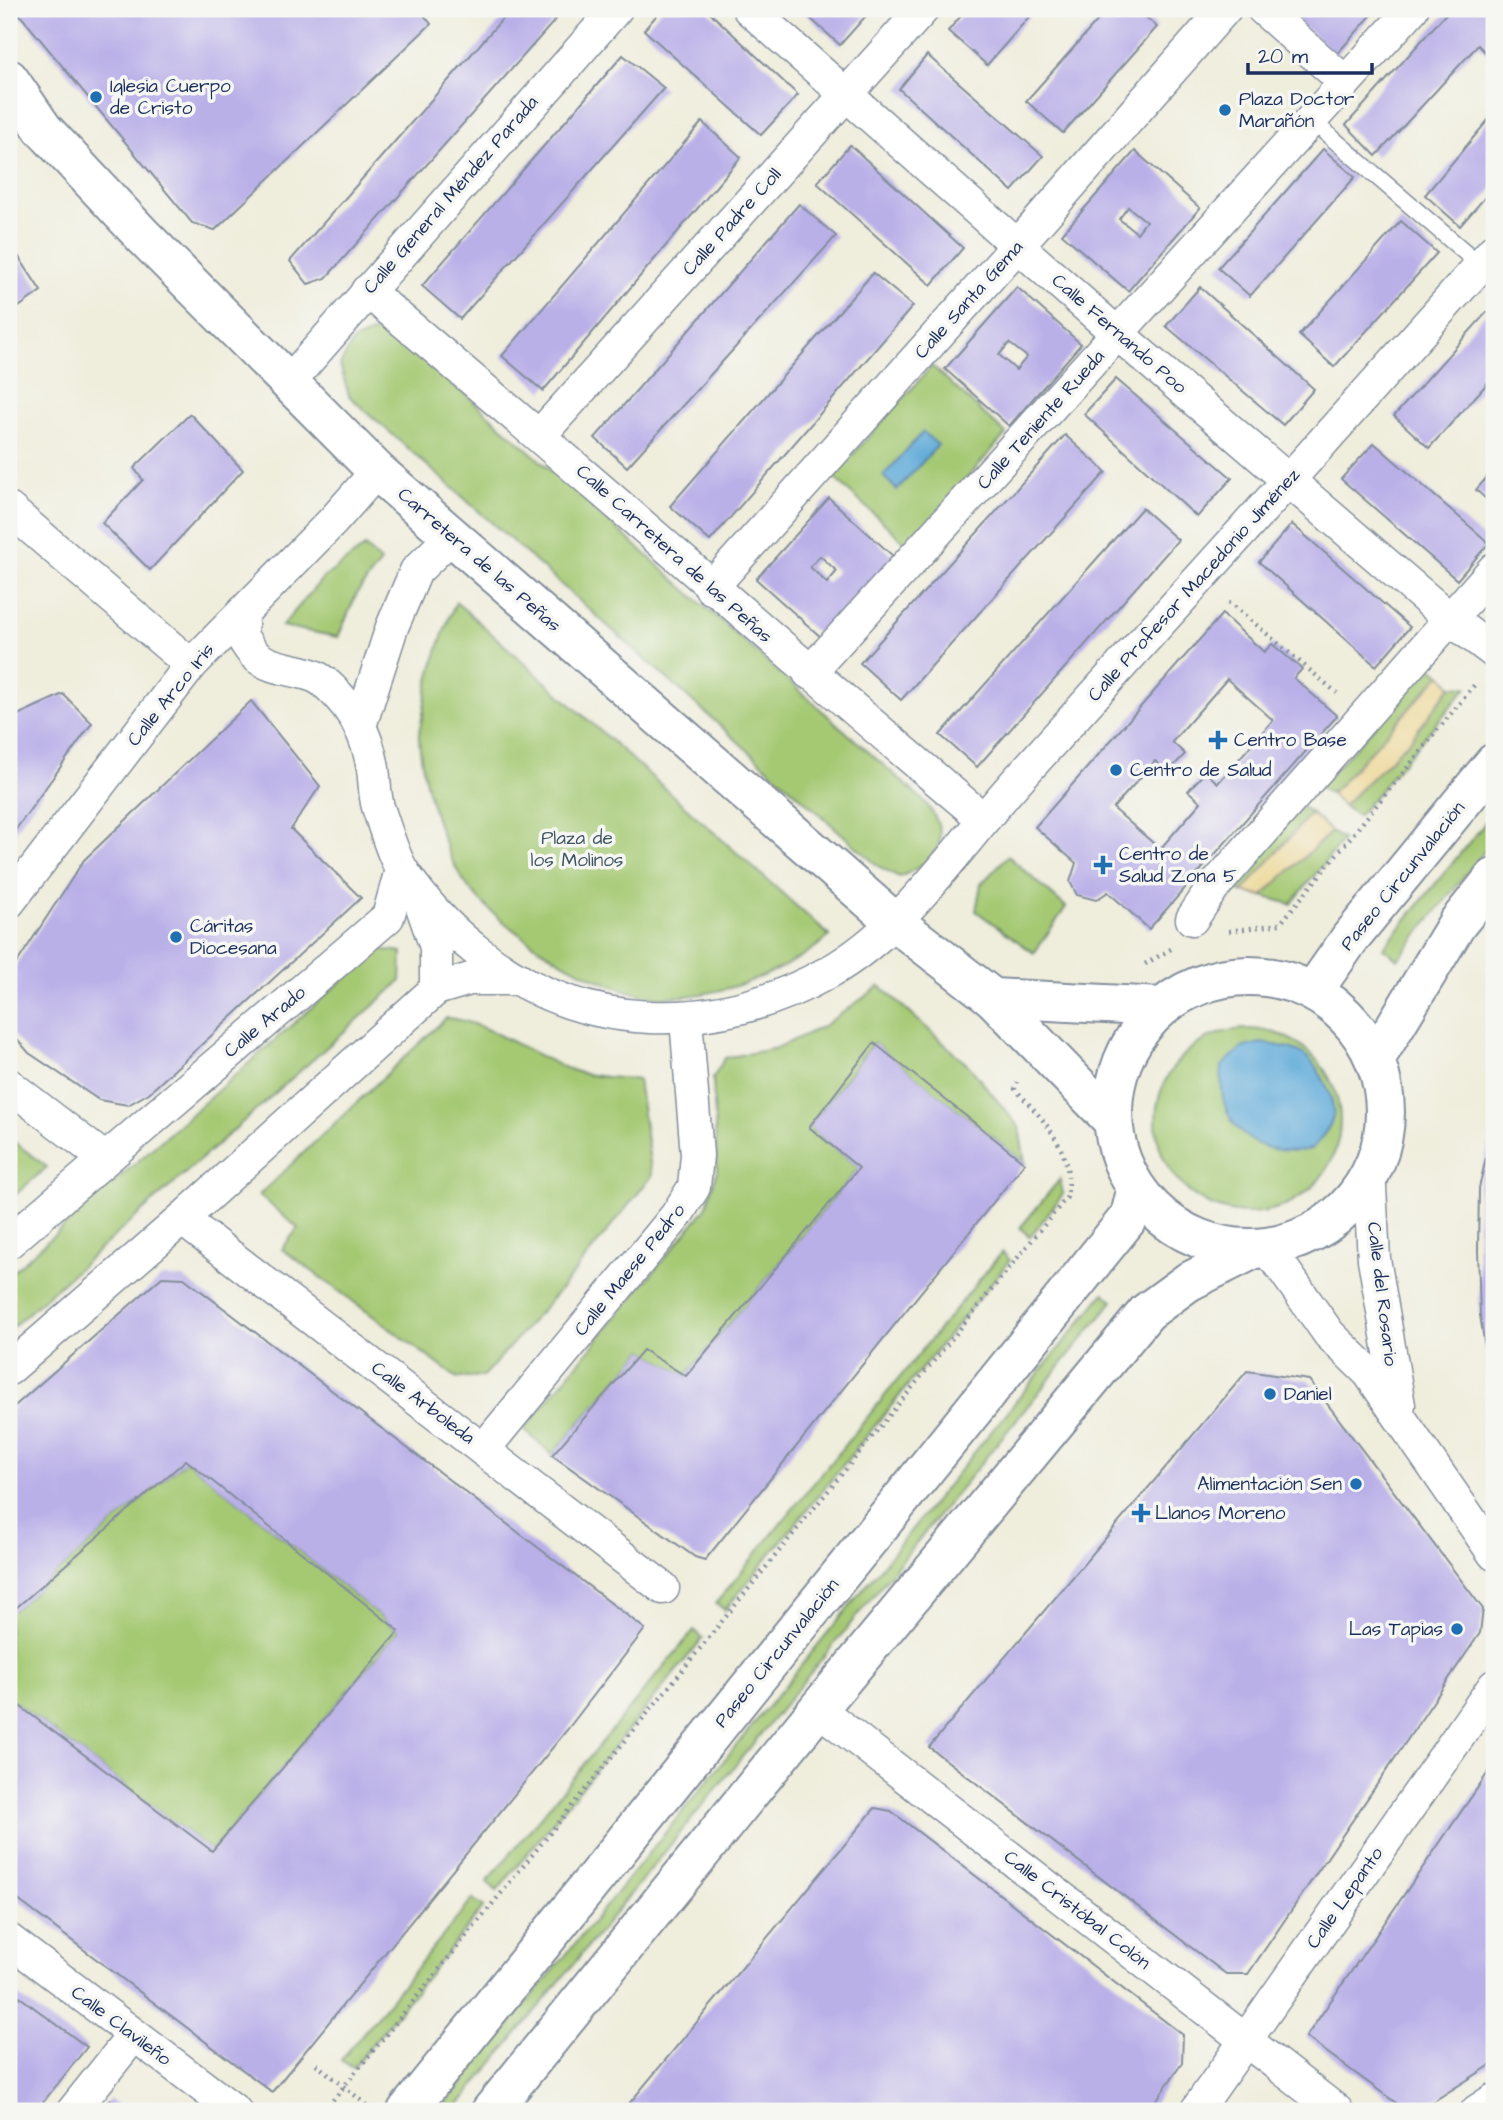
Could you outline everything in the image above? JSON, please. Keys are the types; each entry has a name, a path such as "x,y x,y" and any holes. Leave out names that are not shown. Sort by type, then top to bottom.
{"main road":[{"name":"Carretera de las Peñas","path":"9,79 43,129 201,297 377,471 896,923 993,998 1110,1116"},
{"name":"Paseo Circunvalación","path":"1314,990 1351,937 1494,763"},
{"path":"1376,1058 1457,923 1494,878"},
{"path":"491,2111 818,1709 1147,1312 1188,1282 1258,1248 1300,1240 1348,1207 1382,1146 1386,1098 1376,1058 1350,1018 1314,990 1269,976 1221,977 1193,986 1160,1007 1121,1062 1110,1116 1118,1152 1136,1191 1164,1220 1189,1236 1258,1248"},
{"path":"993,998 1160,1007"},
{"name":"Paseo Circunvalación","path":"407,2111 1130,1216 1136,1191"}],"street":[{"name":"Calle General Méndez Parada","path":"288,383 616,9"},
{"name":"Calle Fernando Poo","path":"750,9 1119,335 1450,619 1494,652"},
{"name":"Calle Padre Coll","path":"540,435 923,9"},
{"path":"1263,9 1345,82"},
{"name":"Calle Teniente Rueda","path":"809,673 1119,335 1412,9"},
{"name":"Calle Santa Gema","path":"711,588 1018,245 1214,12"},
{"name":"Calle Profesor Macedonio Jiménez","path":"896,923 982,818 1290,480 1487,258"},
{"name":"Calle Carretera de las Peñas","path":"367,291 540,435 809,673 982,818"},
{"name":"Calle Arco Iris","path":"12,890 191,665 377,471"},
{"path":"9,509 191,665"},
{"path":"360,726 392,627 416,571 452,536"},
{"path":"1197,932 1212,889 1494,569"},
{"path":"244,612 240,634 257,659 318,677 345,703 360,726 372,762 377,803 401,870 419,898 436,947 436,989"},
{"path":"401,870 451,929 480,954 519,979 574,1004 627,1017 686,1019 719,1013 776,996 827,974 857,955 896,923"},
{"name":"Calle Arado","path":"9,1242 388,917 401,870"},
{"path":"9,1369 183,1219 436,989 470,979 519,979"},
{"name":"Calle Maese Pedro","path":"483,1450 676,1216 694,1187 697,1155 686,1019"},
{"path":"9,1085 105,1159"},
{"name":"Calle del Rosario","path":"1368,1170 1374,1259 1401,1416"},
{"name":"Calle Arboleda","path":"183,1219 663,1588"},
{"name":"Calle del Rosario","path":"1258,1248 1281,1266 1329,1335 1369,1373 1494,1554"},
{"name":"Calle Lepanto","path":"1196,2111 1494,1686"},
{"name":"Calle Cristóbal Colón","path":"818,1709 1337,2111"},
{"name":"Calle Clavileño","path":"9,1940 235,2111"},
{"path":"73,2111 133,2036"},
{"path":"1476,2111 1494,2100"}],"lane":[{"path":"1311,120 1487,258"}],"path":[{"path":"1199,580 1363,717"},
{"path":"1139,968 1197,932 1280,924 1477,682"},
{"path":"324,2111 1067,1197 1067,1168 1061,1147 1046,1122 1014,1089 1019,1076"},
{"path":"316,2064 374,2111"}],"green space":[{"path":"376,331 392,335 411,346 925,802 939,827 938,847 932,856 899,877 878,866 349,396 340,365 353,341"},
{"path":"932,366 1006,434 908,545 833,477"},
{"path":"365,547 381,562 357,593 338,637 282,626 322,579"},
{"name":"Plaza de los Molinos","path":"456,602 830,936 793,961 752,980 708,993 664,997 612,986 583,973 526,939 500,919 479,899 455,866 434,812 421,755 419,731 429,680"},
{"path":"1430,666 1441,674 1331,794 1319,787"},
{"path":"1451,686 1467,687 1358,816 1343,806 1410,740"},
{"path":"1302,807 1311,813 1242,892 1228,888"},
{"path":"1494,812 1494,839 1398,959 1383,948"},
{"path":"1331,832 1343,840 1291,904 1262,896"},
{"path":"1008,856 1066,907 1034,953 976,911 981,884"},
{"path":"378,949 402,952 401,981 9,1330 9,1275"},
{"path":"880,986 969,1066 1019,1127 1025,1163 873,1043 809,1127 859,1168 686,1376 643,1350 552,1455 524,1429 706,1208 717,1171 713,1078 725,1058 777,1048 822,1027"},
{"path":"446,1018 476,1025 574,1071 638,1080 652,1176 564,1285 484,1376 457,1378 282,1249 298,1228 259,1195"},
{"path":"1248,1029 1283,1036 1313,1056 1333,1086 1340,1121 1333,1156 1313,1186 1283,1206 1248,1213 1213,1206 1183,1186 1163,1156 1156,1121 1163,1086 1183,1056 1213,1036"},
{"path":"9,1138 47,1167 9,1200"},
{"path":"1060,1179 1063,1194 1030,1237 1020,1228"},
{"path":"1002,1252 1010,1260 725,1610 716,1603"},
{"path":"1104,1293 1113,1301 454,2111 439,2111"},
{"path":"186,1460 399,1631 212,1851 9,1698 9,1614"},
{"path":"694,1630 703,1638 497,1891 487,1882"},
{"path":"473,1899 484,1907 353,2068 341,2060"}],"sand":[{"path":"1441,674 1451,686 1410,740 1343,806 1331,794"},
{"path":"1311,813 1331,832 1262,896 1242,892"}],"water":[{"path":"923,432 938,445 897,490 883,476"},
{"path":"1261,1043 1286,1047 1307,1057 1326,1085 1332,1102 1333,1117 1327,1130 1312,1149 1272,1149 1243,1134 1232,1121 1225,1106 1222,1066 1241,1048"}],"building":[{"path":"15,9 419,9 431,24 215,230 192,223"},
{"path":"511,9 565,9 326,278 308,284 290,261"},
{"path":"662,9 706,9 798,95 761,135 644,30"},
{"path":"800,9 872,9 840,45"},
{"path":"967,9 1036,9 987,65 948,31"},
{"path":"1108,9 1137,9 1157,27 1063,133 1026,101"},
{"path":"1284,9 1377,9 1336,55"},
{"path":"1450,9 1494,9 1494,61 1478,45 1376,156 1346,125"},
{"path":"623,55 664,88 460,319 422,286"},
{"path":"927,55 1043,156 1012,191 899,89"},
{"path":"1494,113 1494,187 1460,226 1425,195"},
{"path":"702,122 741,157 543,391 502,356"},
{"path":"850,145 963,248 931,285 817,183"},
{"path":"1323,149 1355,177 1250,296 1218,268"},
{"path":"1135,151 1200,208 1128,291 1062,234","holes":["1128,207 1146,221 1137,233 1119,219"]},
{"path":"799,204 836,236 627,467 595,438"},
{"path":"1401,221 1437,253 1334,367 1299,335"},
{"path":"9,242 41,291 9,314"},
{"path":"873,273 913,306 710,541 670,506"},
{"path":"1017,287 1081,344 1009,426 945,369","holes":["1009,343 1027,357 1016,370 999,355"]},
{"path":"1200,287 1314,389 1283,425 1166,326"},
{"path":"1494,304 1494,376 1429,448 1394,416"},
{"path":"1116,379 1232,478 1197,517 1084,414"},
{"path":"190,414 243,470 150,570 102,523 143,480 134,468"},
{"path":"1065,435 1106,472 901,700 860,663"},
{"path":"1374,443 1489,543 1457,580 1341,479"},
{"path":"1494,469 1494,506 1476,490"},
{"path":"829,498 893,556 822,638 756,579","holes":["820,556 837,571 827,583 810,567"]},
{"path":"1142,508 1178,540 977,767 940,735"},
{"path":"1292,524 1410,627 1376,666 1259,562"},
{"name":"Centro de Salud","path":"1222,614 1264,652 1272,644 1302,669 1294,678 1337,716 1149,929 1108,892 1096,900 1077,895 1070,882 1076,863 1035,827","holes":["1227,679 1273,720 1218,783 1205,772 1188,791 1201,802 1160,849 1113,808 1155,761 1167,773 1185,754 1172,742"]},
{"path":"63,694 92,723 9,839 9,719"},
{"name":"Cáritas Diocesana","path":"251,701 320,786 291,829 361,898 149,1093 128,1105 99,1100 29,1053 9,1030 9,975 84,860"},
{"path":"874,1043 1025,1163 705,1560 695,1557 552,1455 643,1350 686,1376 859,1168 809,1127"},
{"path":"1494,1123 1493,1398 1480,1315 1478,1250 1479,1188"},
{"path":"162,1277 184,1278 645,1629 567,1730 272,2092 9,1893 9,1698 212,1851 399,1631 186,1460 9,1614 9,1411"},
{"path":"1247,1371 1309,1380 1483,1609 1480,1633 1248,1974 1226,1974 929,1747"},
{"path":"1494,1764 1494,2063 1418,2111 1407,2111 1306,2037"},
{"path":"875,1808 891,1811 1183,2035 1182,2063 1149,2111 623,2111"},
{"path":"9,1989 87,2047 36,2111 9,2111"},
{"path":"110,2099 126,2111 100,2111"}],"place":[{"name":"Iglesia Cuerpo de Cristo","path":"96,97"},
{"name":"Plaza Doctor Marañón","path":"1225,110"},
{"name":"Centro Base","path":"1218,740"},
{"name":"Centro de Salud","path":"1116,770"},
{"name":"Centro de Salud Zona 5","path":"1103,865"},
{"name":"Cáritas Diocesana","path":"176,937"},
{"name":"Daniel","path":"1270,1394"},
{"name":"Alimentación Sen","path":"1356,1484"},
{"name":"Llanos Moreno","path":"1141,1513"},
{"name":"Las Tapias","path":"1457,1629"}]}
